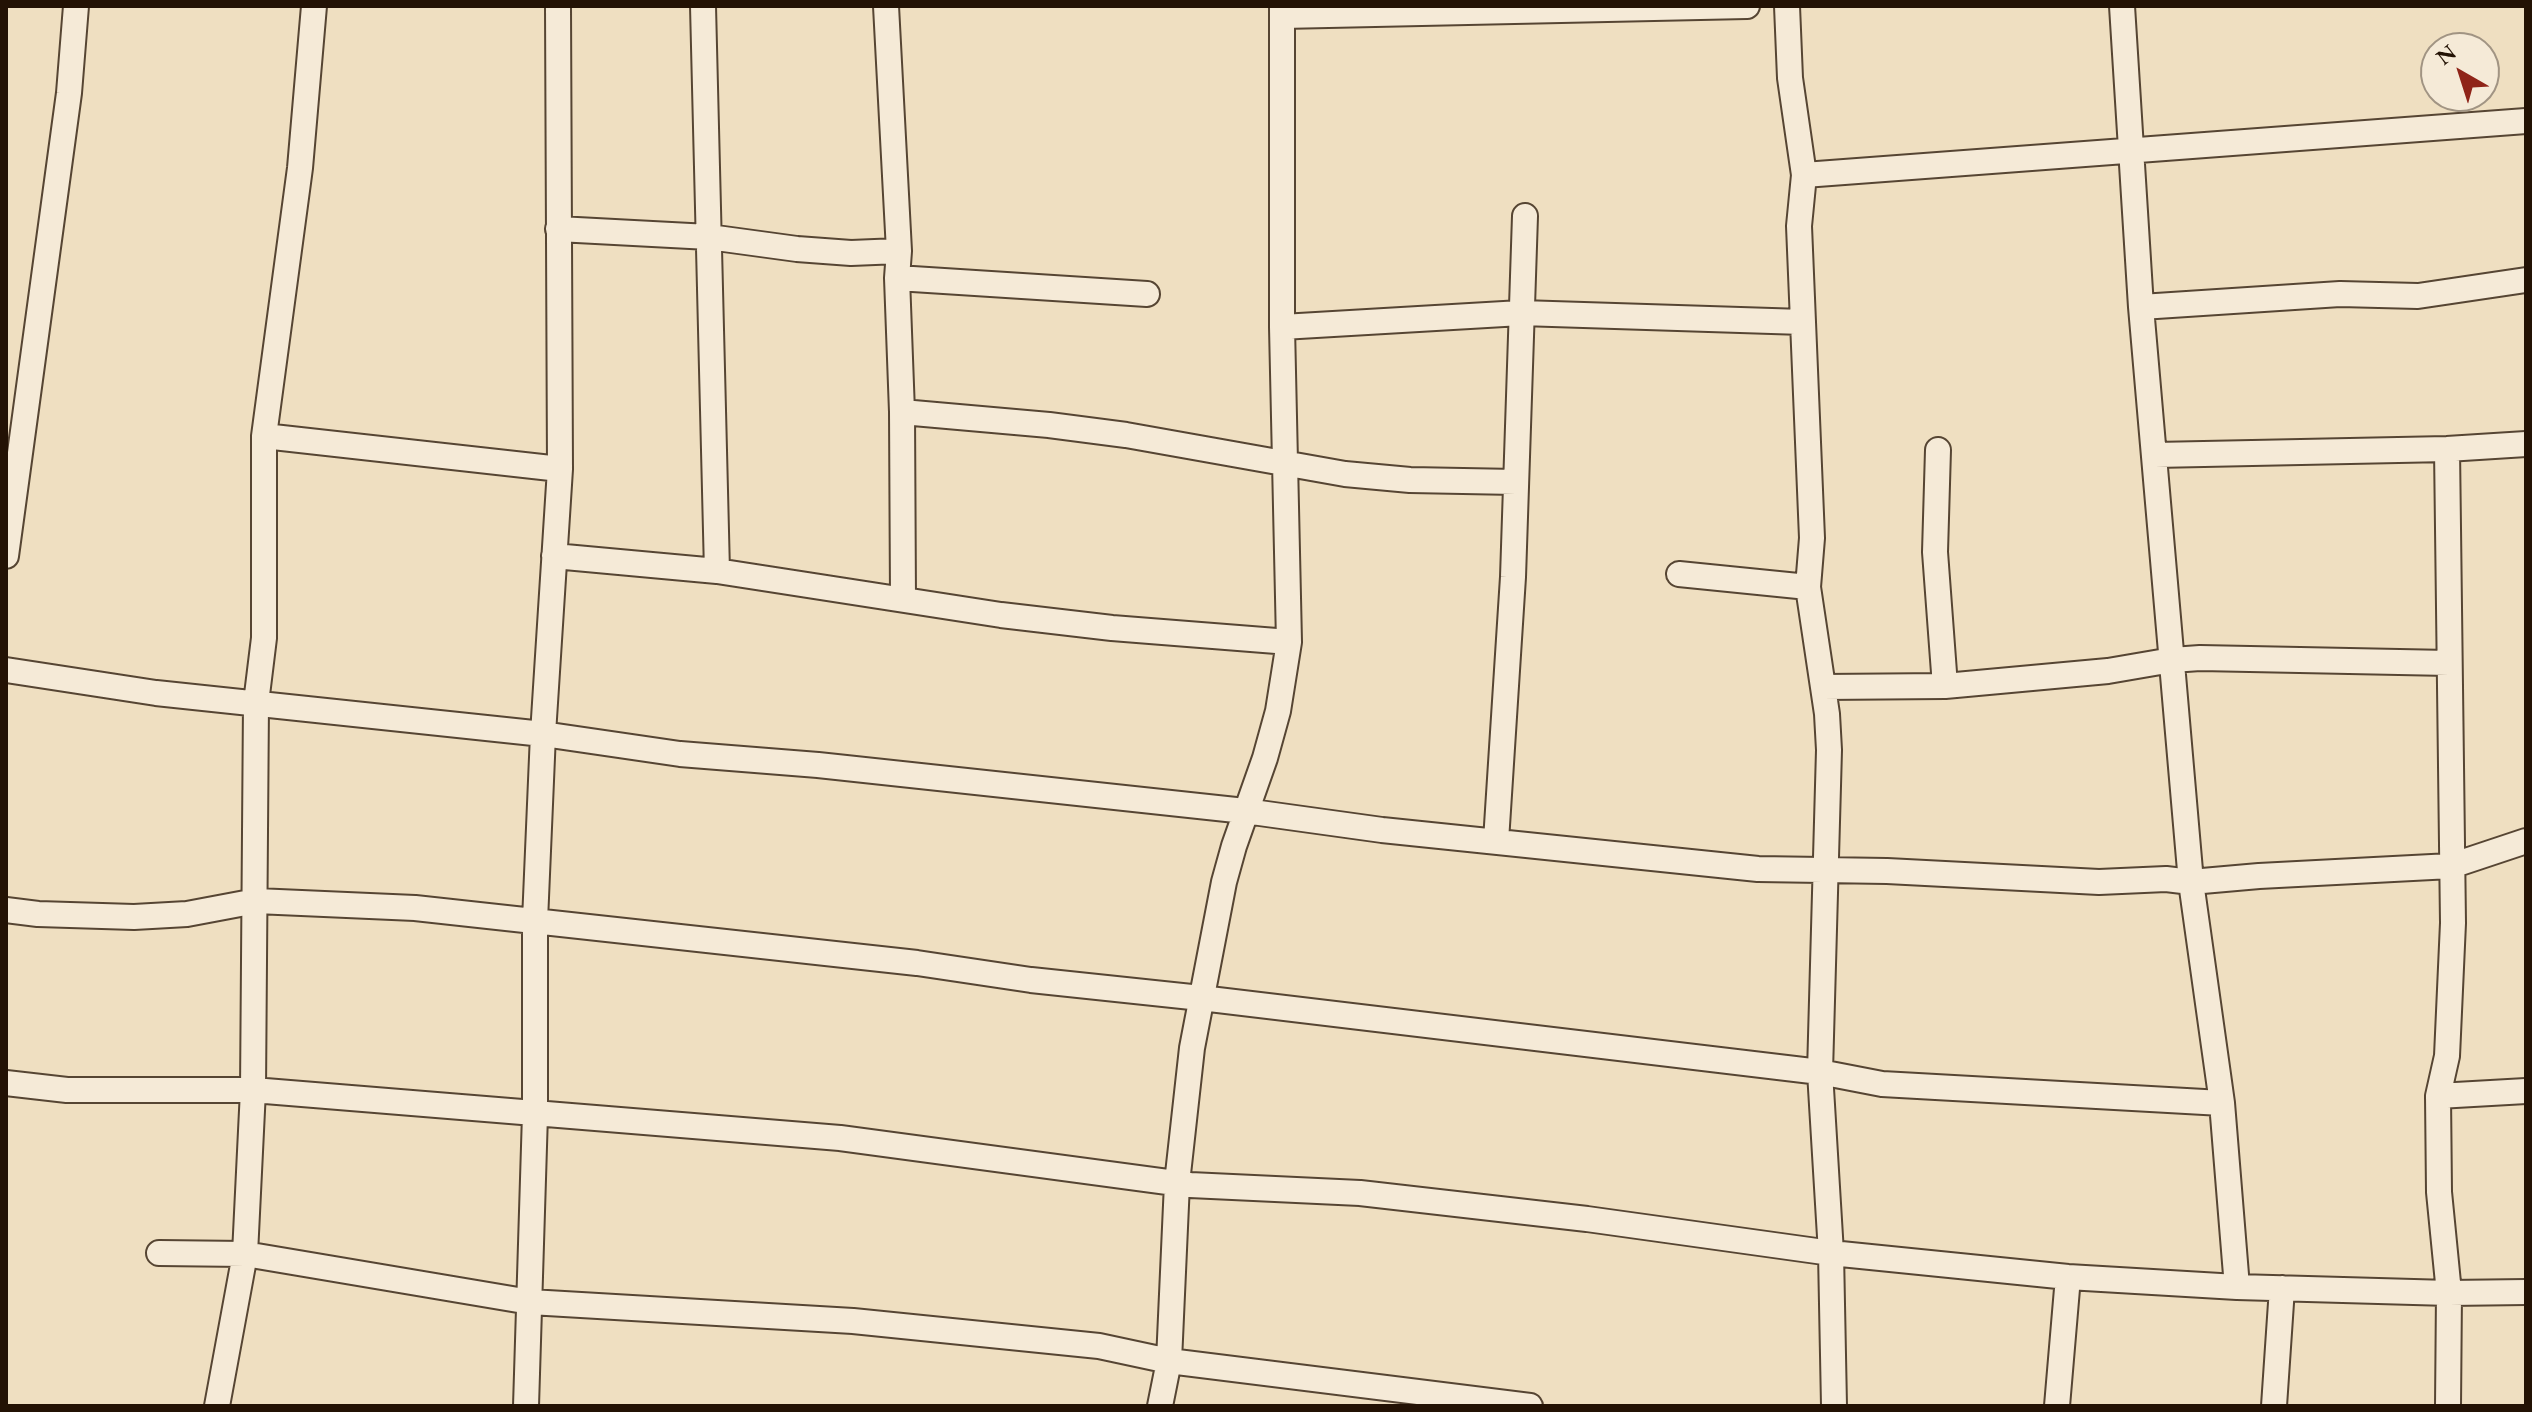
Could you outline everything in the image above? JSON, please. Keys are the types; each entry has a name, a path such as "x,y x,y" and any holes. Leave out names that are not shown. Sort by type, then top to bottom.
{"street":[{"path":"6,556 69,93 76,6"},
{"path":"217,1406 245,1254 253,1090 256,703 264,638 264,436 300,168 314,6"},
{"path":"526,1406 535,1114 535,921 560,469 558,6"},
{"path":"703,6 717,571"},
{"path":"886,6 899,251 903,599"},
{"path":"1160,1406 1169,1361 1177,1183 1192,1048 1224,882 1278,711 1289,642 1282,327 1282,11 1747,6"},
{"path":"1787,6 1790,78 1804,175 1799,226 1812,538 1808,587 1829,750 1820,1072 1831,1253 1834,1406"},
{"path":"2122,6 2141,307 2191,882 2222,1103 2237,1287"},
{"path":"1804,175 2526,121"},
{"path":"1496,841 1513,577 1525,216"},
{"path":"558,229 709,237 851,253 899,251"},
{"path":"897,278 1147,294"},
{"path":"2141,307 2340,294 2418,296 2526,280"},
{"path":"1282,327 1521,313 1803,322"},
{"path":"902,412 1049,425 1286,463 1312,470 1410,480 1516,482"},
{"path":"264,436 560,469"},
{"path":"2155,455 2447,449 2526,444"},
{"path":"2447,449 2453,923 2447,1056 2438,1096 2439,1192 2449,1293 2448,1406"},
{"path":"1938,450 1935,552 1945,686"},
{"path":"554,556 717,571 1001,615 1112,628 1289,642"},
{"path":"1679,574 1808,587"},
{"path":"1823,687 1945,686 2108,671 2172,660 2449,663"},
{"path":"6,670 156,693 543,734 680,754 818,765 1245,811 1382,830 1758,869 2099,882 2166,879 2191,882 2451,866 2526,841"},
{"path":"6,910 134,917 187,914 256,901 415,908 917,963 1031,980 1820,1072 1882,1084 2222,1103"},
{"path":"6,1083 67,1090 253,1090 840,1138 1177,1183 1360,1193 1587,1219 1831,1253 2068,1277 2237,1287 2526,1292"},
{"path":"2438,1096 2526,1091"},
{"path":"159,1253 245,1254 530,1302 853,1321 1099,1346 1169,1361 1530,1406"},
{"path":"2057,1406 2068,1277"},
{"path":"2274,1406 2282,1288"}]}
